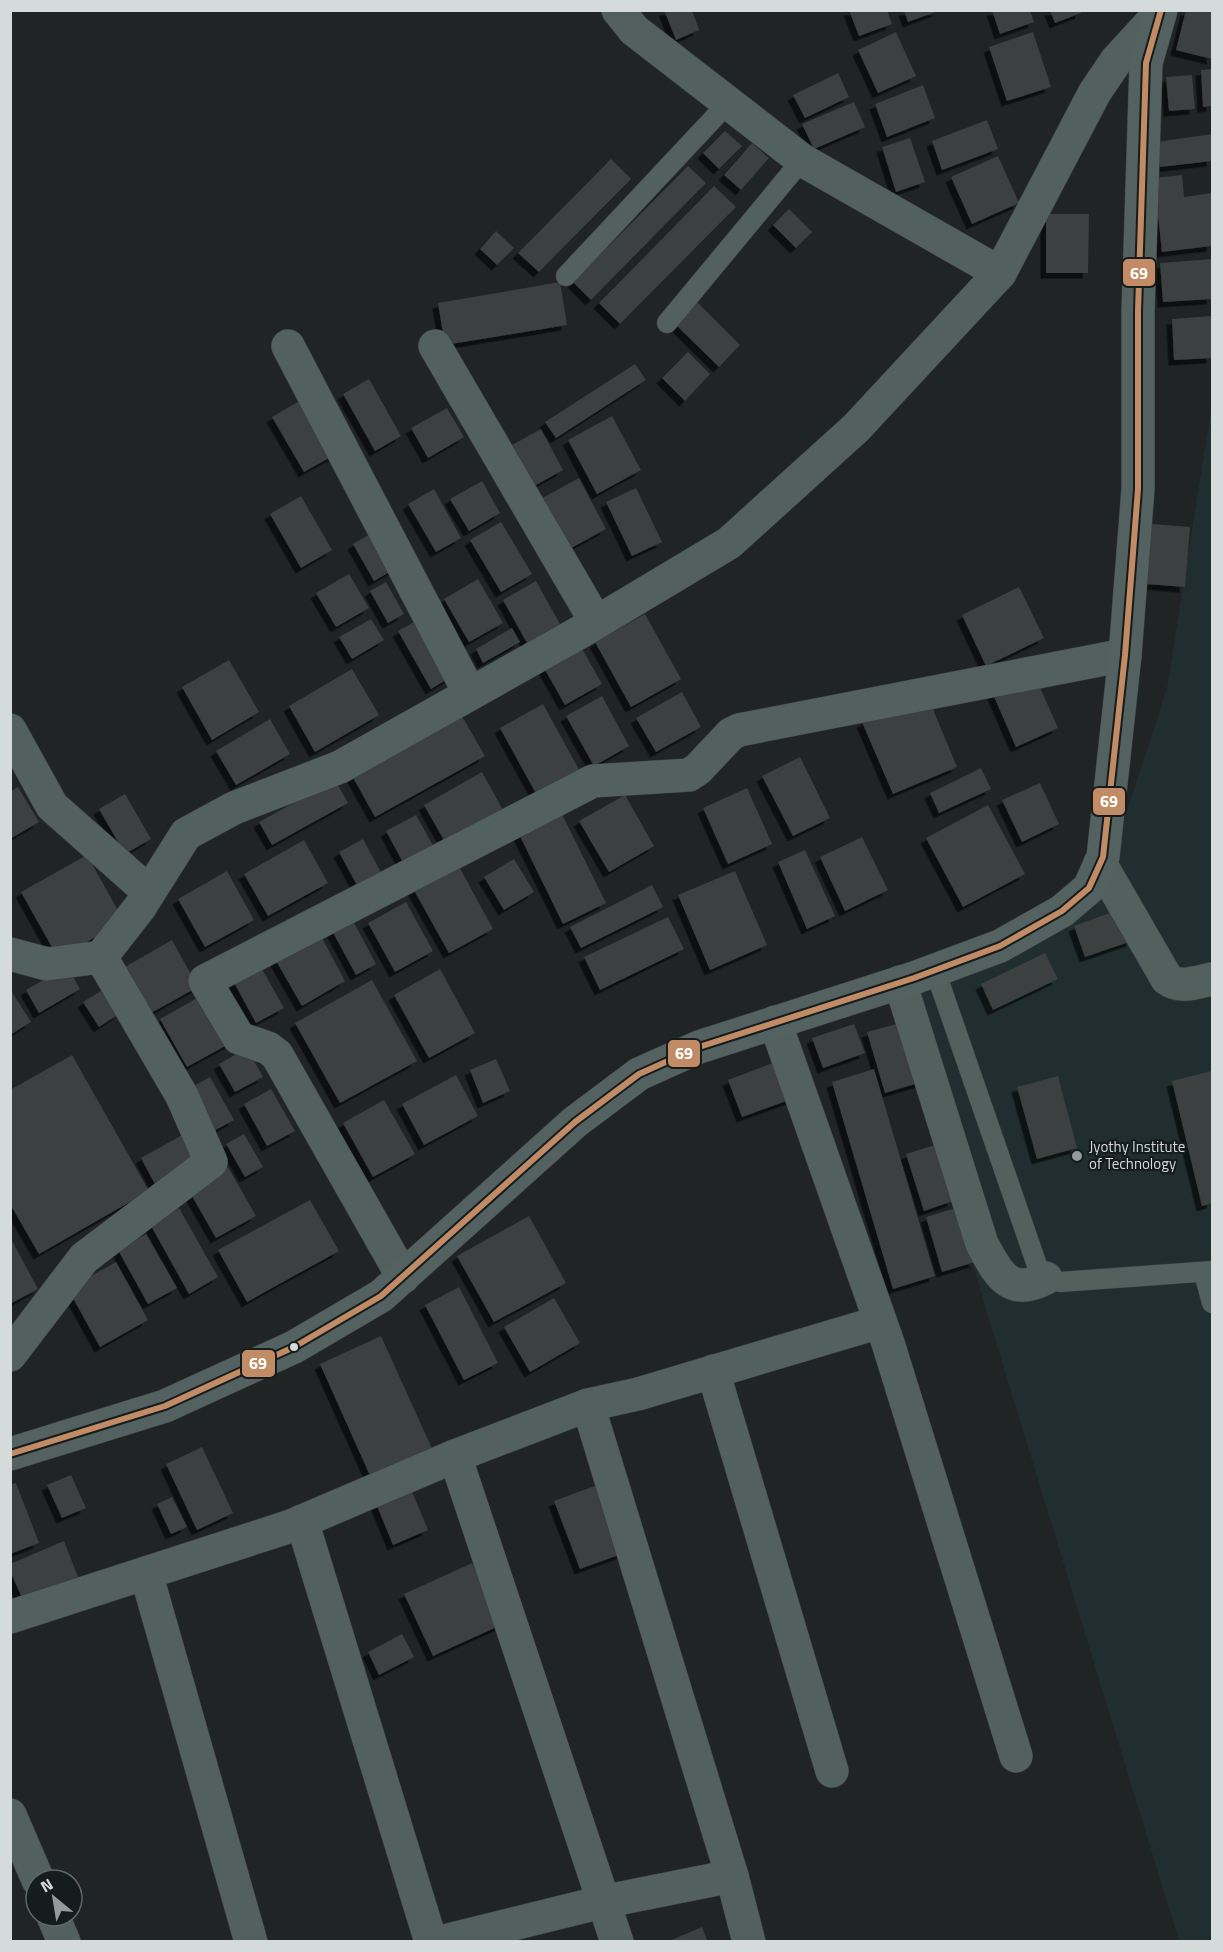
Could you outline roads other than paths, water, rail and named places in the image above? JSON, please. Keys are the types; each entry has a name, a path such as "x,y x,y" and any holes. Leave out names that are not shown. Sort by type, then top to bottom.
{"main road":[{"path":"10,1454 165,1406 294,1347 381,1296 575,1122 639,1074 699,1047 900,982 1000,946 1062,911 1089,888 1103,856 1125,655 1138,489 1138,311 1146,63 1161,12"}],"street":[{"path":"618,10 634,30 802,160 1000,273"},
{"path":"10,954 47,964 101,957 149,892 186,834 234,808 340,767 596,622 729,543 856,428 1000,273 1095,92 1116,61 1161,12"},
{"path":"288,346 470,694"},
{"path":"435,346 596,622"},
{"path":"403,1276 277,1055 272,1050 239,1038 205,981 593,781 689,775 739,730 1125,655"},
{"path":"10,730 52,806 149,892"},
{"path":"1100,863 1167,979 1173,984 1183,985 1212,979"},
{"path":"10,1355 84,1258 211,1162 182,1096 101,957"},
{"path":"900,982 982,1244 998,1273 1007,1281 1020,1286 1034,1285 1047,1278"},
{"path":"775,1022 880,1322 1016,1756"},
{"path":"10,1617 302,1521 455,1456 588,1405 638,1394 880,1322"},
{"path":"713,1371 832,1771"},
{"path":"588,1405 732,1876 749,1941"},
{"path":"455,1456 602,1902 617,1941"},
{"path":"302,1521 431,1941"},
{"path":"146,1573 252,1941"},
{"path":"10,1815 33,1868"},
{"path":"440,1941 602,1902 732,1876"}],"lane":[{"path":"566,276 728,103"},
{"path":"667,323 802,160"},
{"path":"935,970 1039,1271 1047,1278 1060,1282 1208,1272 1212,1303"}],"place":[{"name":"Jyothy Institute of Technology","path":"1077,1156"}]}
